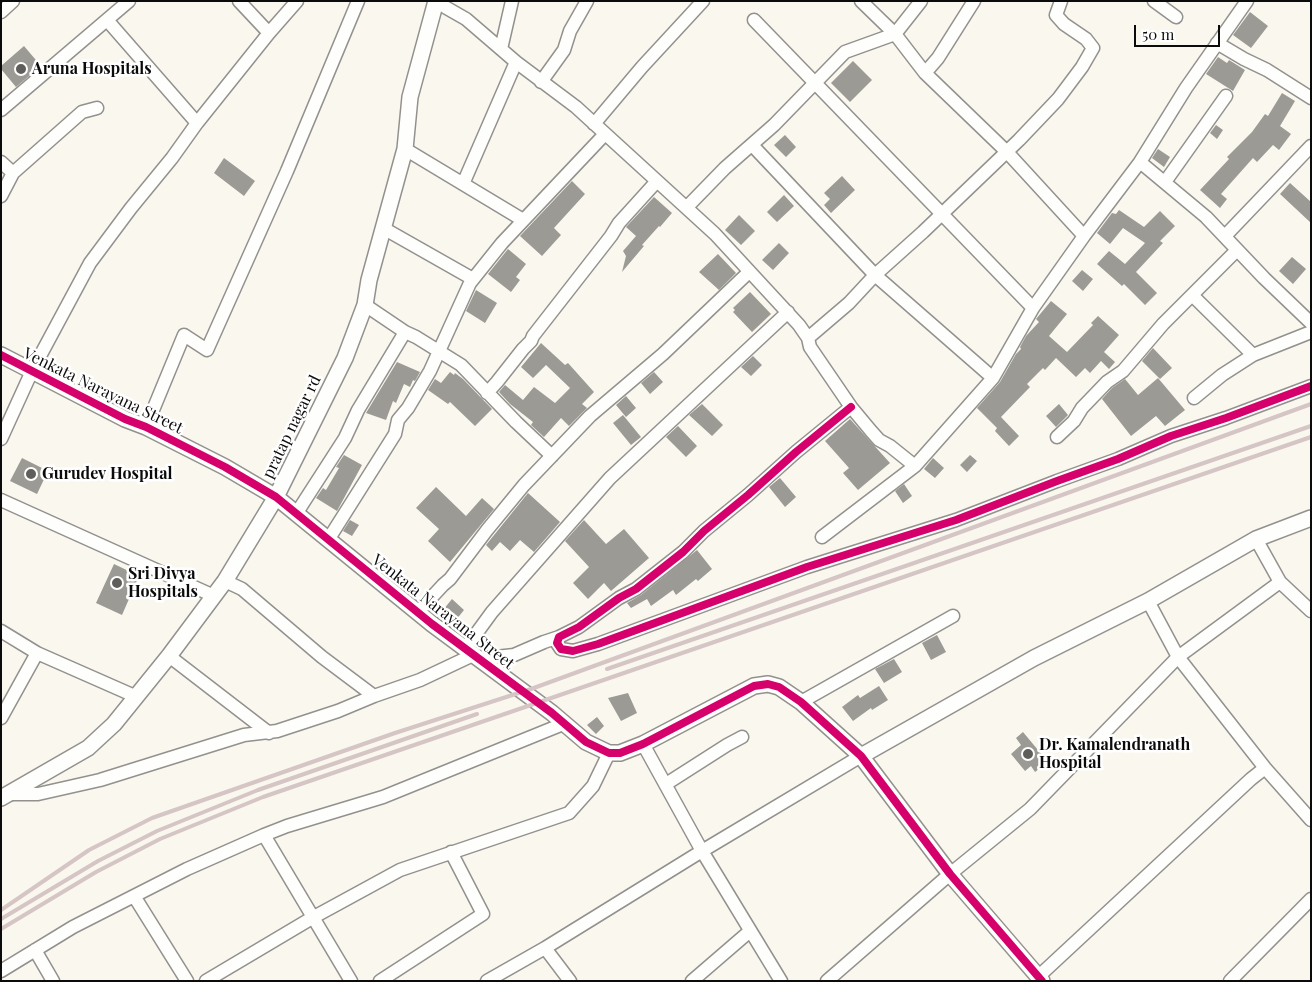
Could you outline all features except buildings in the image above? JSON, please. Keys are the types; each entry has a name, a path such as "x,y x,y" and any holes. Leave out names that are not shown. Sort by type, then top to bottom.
{"street":[{"path":"1,12 13,1"},
{"path":"1,110 129,1"},
{"path":"238,1 269,33"},
{"path":"1,439 32,371 90,263 197,123 297,1"},
{"path":"146,427 184,336 207,350 287,171 358,1"},
{"path":"437,1 466,20 541,82 576,107 715,234 788,312 808,338 810,348 851,407 879,440 890,446 915,466"},
{"name":"pratap nagar rd","path":"4,796 88,748 114,724 169,656 225,581 276,497 345,358 365,305 369,280 404,149 410,97 437,1"},
{"path":"501,49 512,1"},
{"path":"541,82 564,50 570,31 587,1"},
{"path":"594,124 703,1"},
{"path":"861,1 895,34 925,73 1007,152 1084,236"},
{"path":"687,207 846,52 895,34 921,1"},
{"path":"925,73 938,58 974,1"},
{"path":"808,338 849,303 875,275 1007,152 1058,99 1082,67 1093,48 1086,39 1064,24 1056,15 1060,1"},
{"path":"1154,1 1176,17"},
{"path":"822,537 915,466 993,378 1033,308 1140,162 1186,88 1247,1"},
{"path":"107,20 197,123"},
{"path":"754,20 1033,308"},
{"path":"1217,43 1267,70 1311,98"},
{"path":"464,184 516,62"},
{"path":"1165,182 1226,96"},
{"path":"1,196 13,173 82,112 97,108"},
{"path":"328,540 395,434 398,420 408,408 430,371 467,288 473,279 523,220 569,174 605,134"},
{"path":"752,145 875,275 993,378"},
{"path":"1224,236 1311,146"},
{"path":"404,149 523,220"},
{"path":"1,162 13,173"},
{"path":"1140,162 1165,182 1224,236 1311,323"},
{"path":"487,393 523,349 532,341 533,336 611,236 619,223 657,181"},
{"path":"383,228 473,279"},
{"path":"1057,437 1074,421 1082,408 1107,382 1123,371 1156,332 1237,250"},
{"path":"418,612 450,579 499,515 599,406 651,365 749,272"},
{"path":"1192,295 1253,355"},
{"path":"365,305 405,332 461,365 552,456"},
{"path":"473,655 492,612 610,478 788,312"},
{"path":"296,514 345,438 358,410 405,332"},
{"path":"1194,398 1222,375 1253,355 1311,332"},
{"name":"Venkata Narayana Street","path":"1,355 125,419 146,427 225,467 276,497 418,612 586,742 609,753"},
{"path":"560,637 557,643 560,649 567,651 598,644 807,567 956,520 1056,481 1118,460 1171,436 1226,418 1311,386"},
{"path":"4,796 38,794 100,780 244,735 268,732 338,711 420,680 473,655 514,655 560,637 579,627 613,602 636,589 683,552 704,531 748,496 796,452 851,407"},
{"path":"1,500 214,596"},
{"path":"487,981 545,948 861,756 1034,658 1148,601 1256,539 1311,518"},
{"path":"1256,539 1280,582 1311,611"},
{"path":"225,581 242,589 322,657 374,696"},
{"path":"827,981 950,874 1030,809 1178,657 1280,582"},
{"path":"1148,601 1178,657 1265,768 1311,820"},
{"path":"801,702 953,616"},
{"path":"1,631 37,653 137,697"},
{"path":"1,718 37,653"},
{"path":"169,656 268,732"},
{"path":"206,981 312,918 400,870 569,813 593,786 609,753 620,753 642,744 754,686 768,684 779,687 801,702 861,756 950,874 1041,979 1251,779 1265,768"},
{"path":"1,972 73,927 187,869 264,835 287,826 383,797 563,724"},
{"path":"666,784 727,745 742,738"},
{"path":"642,744 702,851 781,981"},
{"path":"264,835 350,981"},
{"path":"380,981 483,914 451,852"},
{"path":"134,896 187,981"},
{"path":"1230,981 1311,899"},
{"path":"692,981 750,931"},
{"path":"545,948 570,981"},
{"path":"35,950 53,981"}],"railway":[{"path":"1,910 89,850 152,818 395,733 531,689 1311,404"},
{"path":"607,669 1311,426"},
{"path":"1,929 96,872 160,839 263,797 1311,437"},
{"path":"1,919 98,861 157,831 258,790 477,714"}],"cycle path":[{"path":"1,355 125,419 146,427 225,467 276,497 432,624 552,713 586,742 609,753 620,753 643,744 754,686 768,684 779,687 801,702 861,756 950,874 1042,981"},
{"path":"851,407 704,531 683,552 636,589 619,598 579,627 559,637 557,643 561,649 573,651 598,644 807,567 956,520 1118,459 1171,436 1226,418 1311,386"}],"place":[{"name":"Aruna Hospitals","path":"21,69"},
{"name":"Gurudev Hospital","path":"31,474"},
{"name":"Sri Divya Hospitals","path":"117,583"},
{"name":"Dr. Kamalendranath Hospital","path":"1028,754"}]}
